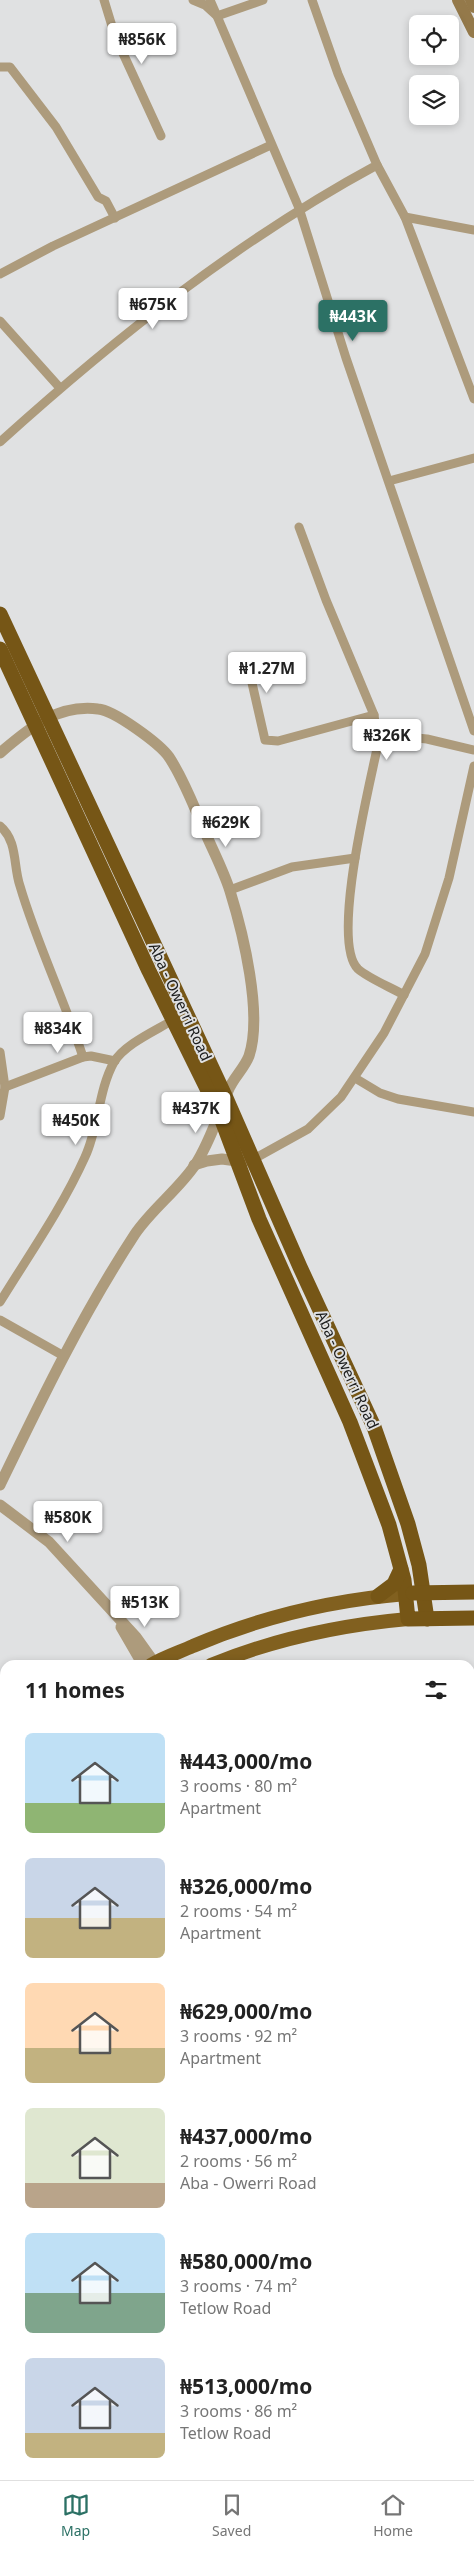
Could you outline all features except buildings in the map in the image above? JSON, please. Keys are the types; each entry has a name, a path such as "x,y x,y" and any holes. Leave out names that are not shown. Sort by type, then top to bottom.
{"highway":[{"name":"Aba - Owerri Road","path":"0,614 41,721 173,1020 246,1162 374,1427 405,1516 419,1565 427,1619"},
{"name":"Aba - Owerri Road","path":"0,649 41,721 226,1098 246,1162 263,1228 372,1474 401,1569 408,1619"},
{"path":"419,1565 427,1580 435,1587 449,1592"},
{"path":"378,1596 394,1584 401,1569"},
{"path":"406,1594 474,1592"},
{"path":"408,1619 474,1618"}],"main road":[{"path":"458,0 474,32"},
{"path":"471,0 474,7"},
{"path":"160,1660 219,1635 298,1611 378,1596 406,1594"},
{"path":"227,1660 300,1637 351,1625 408,1619"}],"street":[{"path":"104,0 115,36 161,136"},
{"path":"193,0 205,5 217,16"},
{"path":"210,0 299,208 346,358 474,731"},
{"path":"217,16 263,0"},
{"path":"312,0 338,74 377,165 405,217 474,399"},
{"path":"0,67 10,67 56,127 98,196 106,201 115,218"},
{"path":"0,274 53,246 271,146"},
{"path":"0,442 60,388 208,272 299,208 377,165"},
{"path":"405,217 474,230"},
{"path":"0,320 60,388"},
{"path":"389,481 474,458"},
{"path":"299,527 326,600 374,715 377,734 378,744 350,890 348,948 357,968 404,995"},
{"path":"247,661 265,740 278,741 374,715"},
{"path":"0,753 41,721 76,708 102,709 142,732 167,754 183,780 230,890 245,953 254,1010 254,1033 249,1055 242,1071 229,1088 220,1114 194,1166 137,1230 91,1303 62,1355 0,1485"},
{"path":"377,734 428,739 474,750"},
{"path":"194,1166 207,1161 222,1159 246,1162 308,1129 341,1097 355,1078 384,1034 425,954 449,878 474,766"},
{"path":"0,826 11,840 15,870 29,916 66,1007 83,1057"},
{"path":"230,890 292,867 355,858"},
{"path":"0,1302 60,1205 85,1157 108,1076 115,1061 130,1047 173,1020"},
{"path":"0,1052 5,1087 0,1116"},
{"path":"5,1087 83,1057 91,1056 115,1061"},
{"path":"355,1078 380,1093 398,1099 474,1112"},
{"path":"0,1320 62,1355"},
{"path":"0,1505 49,1542 110,1608 148,1660"}]}
